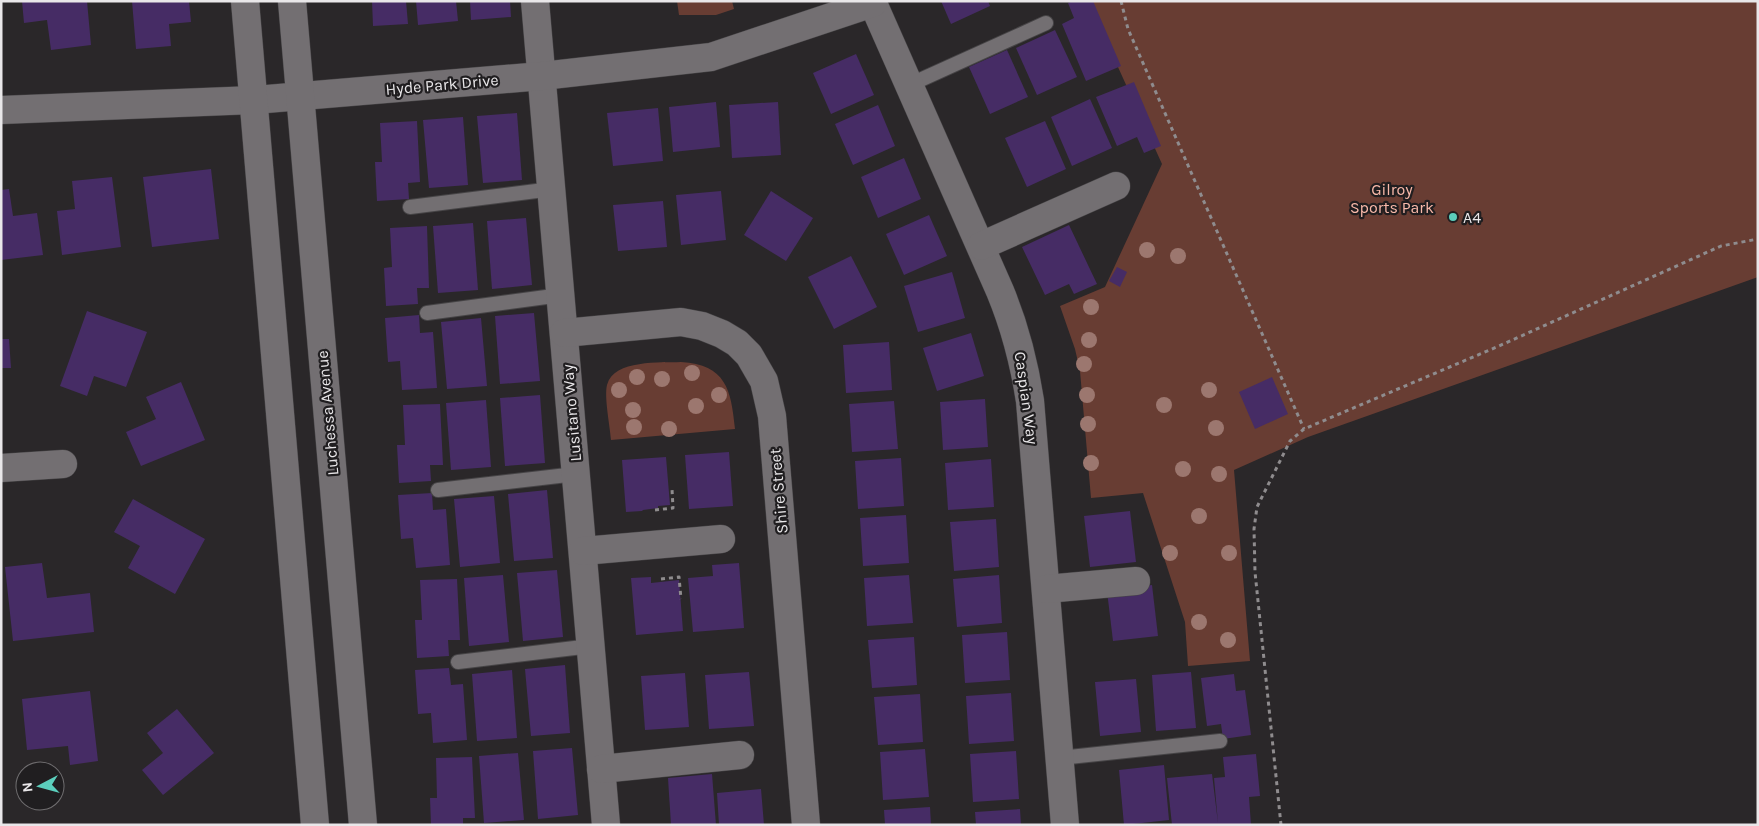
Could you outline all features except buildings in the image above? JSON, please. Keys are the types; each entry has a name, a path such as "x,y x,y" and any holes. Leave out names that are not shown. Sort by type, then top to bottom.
{"street":[{"path":"245,1 315,825"},
{"name":"Luchessa Avenue","path":"292,1 363,825"},
{"name":"Lusitano Way","path":"535,1 606,825"},
{"name":"Hyde Park Drive","path":"1,110 254,100 542,76 711,57 873,2"},
{"name":"Caspian Way","path":"873,2 1011,317 1026,372 1065,825"},
{"path":"981,246 1116,186"},
{"name":"Shire Street","path":"564,334 681,322 702,326 722,334 737,343 749,355 764,381 772,416 806,825"},
{"path":"1,468 63,464"},
{"path":"583,551 721,540"},
{"path":"1046,590 1136,582"},
{"path":"601,768 740,755"}],"lane":[{"path":"909,85 1046,23"},
{"path":"410,207 552,189"},
{"path":"427,313 561,295"},
{"path":"438,490 576,474"},
{"path":"458,662 591,646"},
{"path":"1060,758 1220,741"}],"path":[{"path":"1121,1 1128,29 1304,429"},
{"path":"1281,825 1255,572 1254,529 1258,508 1290,441 1304,429 1499,346 1721,246 1758,239"},
{"path":"655,510 673,508 672,489"},
{"path":"660,579 679,577 681,599"}],"green space":[{"path":"677,1 732,1 734,9 716,15 679,15"},
{"name":"Gilroy Sports Park","path":"1088,1 1758,1 1758,277 1308,437 1234,470 1250,661 1188,666 1185,622 1143,493 1091,498 1080,371 1075,349 1060,306 1105,287 1162,164"},
{"path":"681,362 708,368 717,374 728,391 735,429 611,440 606,390 611,377 619,371 639,364"}],"place":[{"name":"A4","path":"1453,217"}]}
